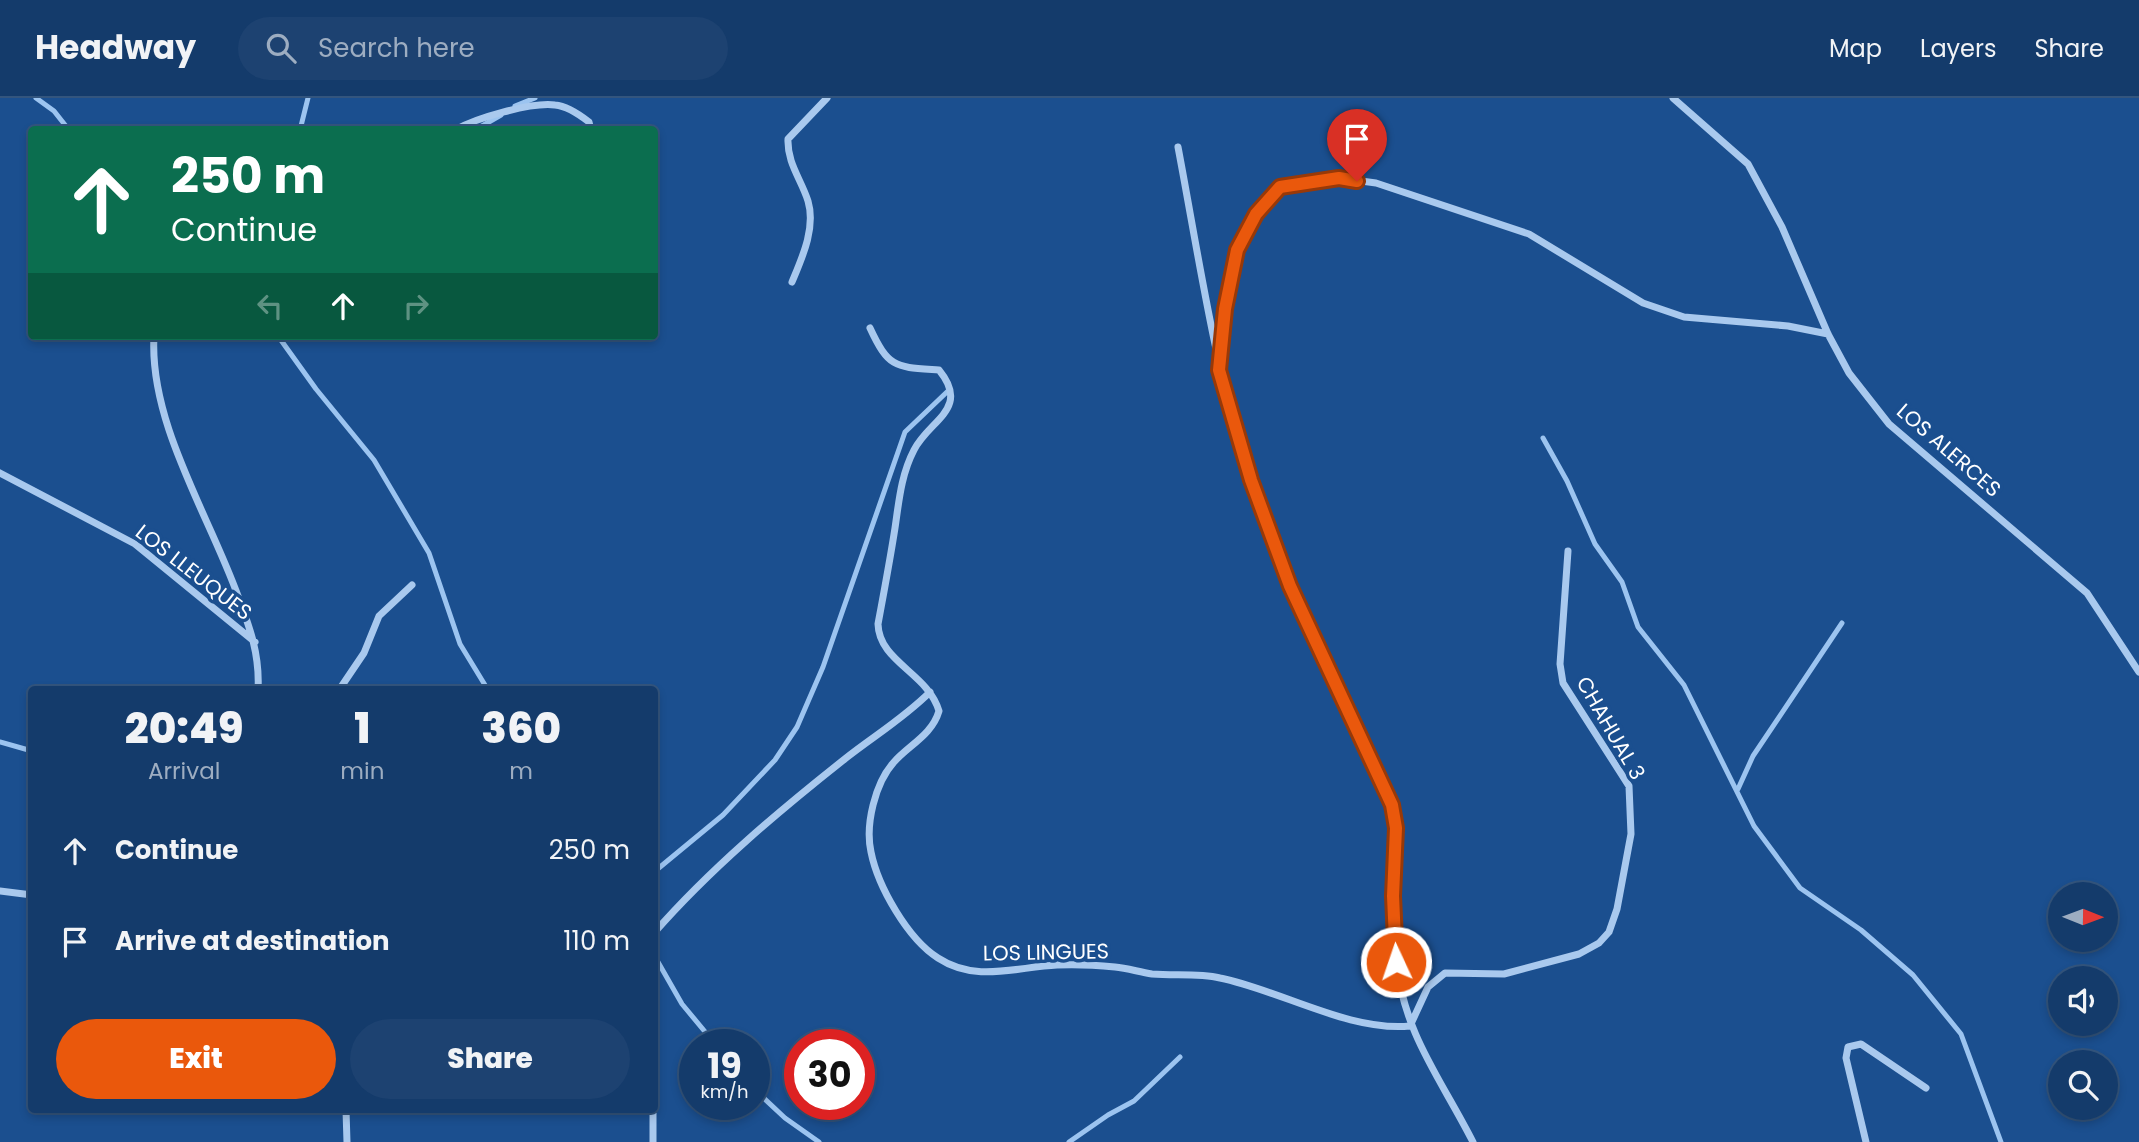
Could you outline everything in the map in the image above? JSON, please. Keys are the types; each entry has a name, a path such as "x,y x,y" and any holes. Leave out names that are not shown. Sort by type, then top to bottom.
{"street":[{"path":"792,282 807,245 810,222 808,203 787,152 788,139 827,98"},
{"name":"LOS ALERCES","path":"1673,98 1754,173 1782,227 1828,334 1849,373 1889,424 2087,593 2139,672"},
{"path":"461,126 471,120 505,112 555,105 579,114 590,126"},
{"path":"1178,147 1219,370 1251,480 1290,586 1392,805 1396,828 1393,896 1396,962 1410,1026 1473,1142"},
{"path":"1219,370 1225,309 1237,250 1256,214 1280,187 1339,178 1376,183 1529,234 1643,303 1685,317 1788,326 1828,334"},
{"path":"658,929 739,849 844,760 894,725 930,692 916,674 883,648 878,637 878,624 902,480 915,448 947,411 952,397 948,381 939,370 906,369 883,356 870,328"},
{"path":"154,340 153,362 175,446 225,560 255,642 258,686"},
{"name":"LOS LLEUQUES","path":"0,472 135,544 255,642"},
{"name":"CHAHUAL 3","path":"1410,1026 1435,978 1445,973 1504,974 1579,954 1599,943 1609,932 1617,909 1631,834 1629,786 1563,683 1560,664 1568,551"},
{"path":"342,686 364,653 379,616 412,585"},
{"name":"LOS LINGUES","path":"930,692 939,711 936,720 892,764 877,793 870,827 870,851 896,912 937,958 963,969 987,973 1082,964 1151,974 1219,978 1377,1025 1410,1026"},
{"path":"0,891 28,894"},
{"path":"1866,1142 1846,1058 1848,1046 1861,1044 1926,1088"},
{"path":"346,1113 347,1142"},
{"path":"653,1113 653,1142"}],"waterway":[{"path":"36,98 54,111 66,126"},
{"path":"301,126 308,98"},
{"path":"515,106 535,98"},
{"path":"482,126 501,115"},
{"path":"281,340 316,389 374,460 429,553 460,644 486,686"},
{"path":"658,869 723,815 775,760 797,727 823,667 905,432 949,390"},
{"path":"1543,438 1567,481 1595,544 1622,582 1638,627 1684,685 1754,826 1800,888 1861,930 1913,975 1961,1034 2001,1142"},
{"path":"1738,789 1753,756 1842,623"},
{"path":"0,742 28,750"},
{"path":"658,962 682,1004 703,1029"},
{"path":"1069,1142 1134,1101 1180,1057"},
{"path":"770,1104 819,1142"}],"route":[{"path":"1357,181 1339,178 1280,187 1256,214 1237,250 1225,309 1219,370 1251,480 1290,586 1392,805 1396,828 1393,896 1396,962"}]}
